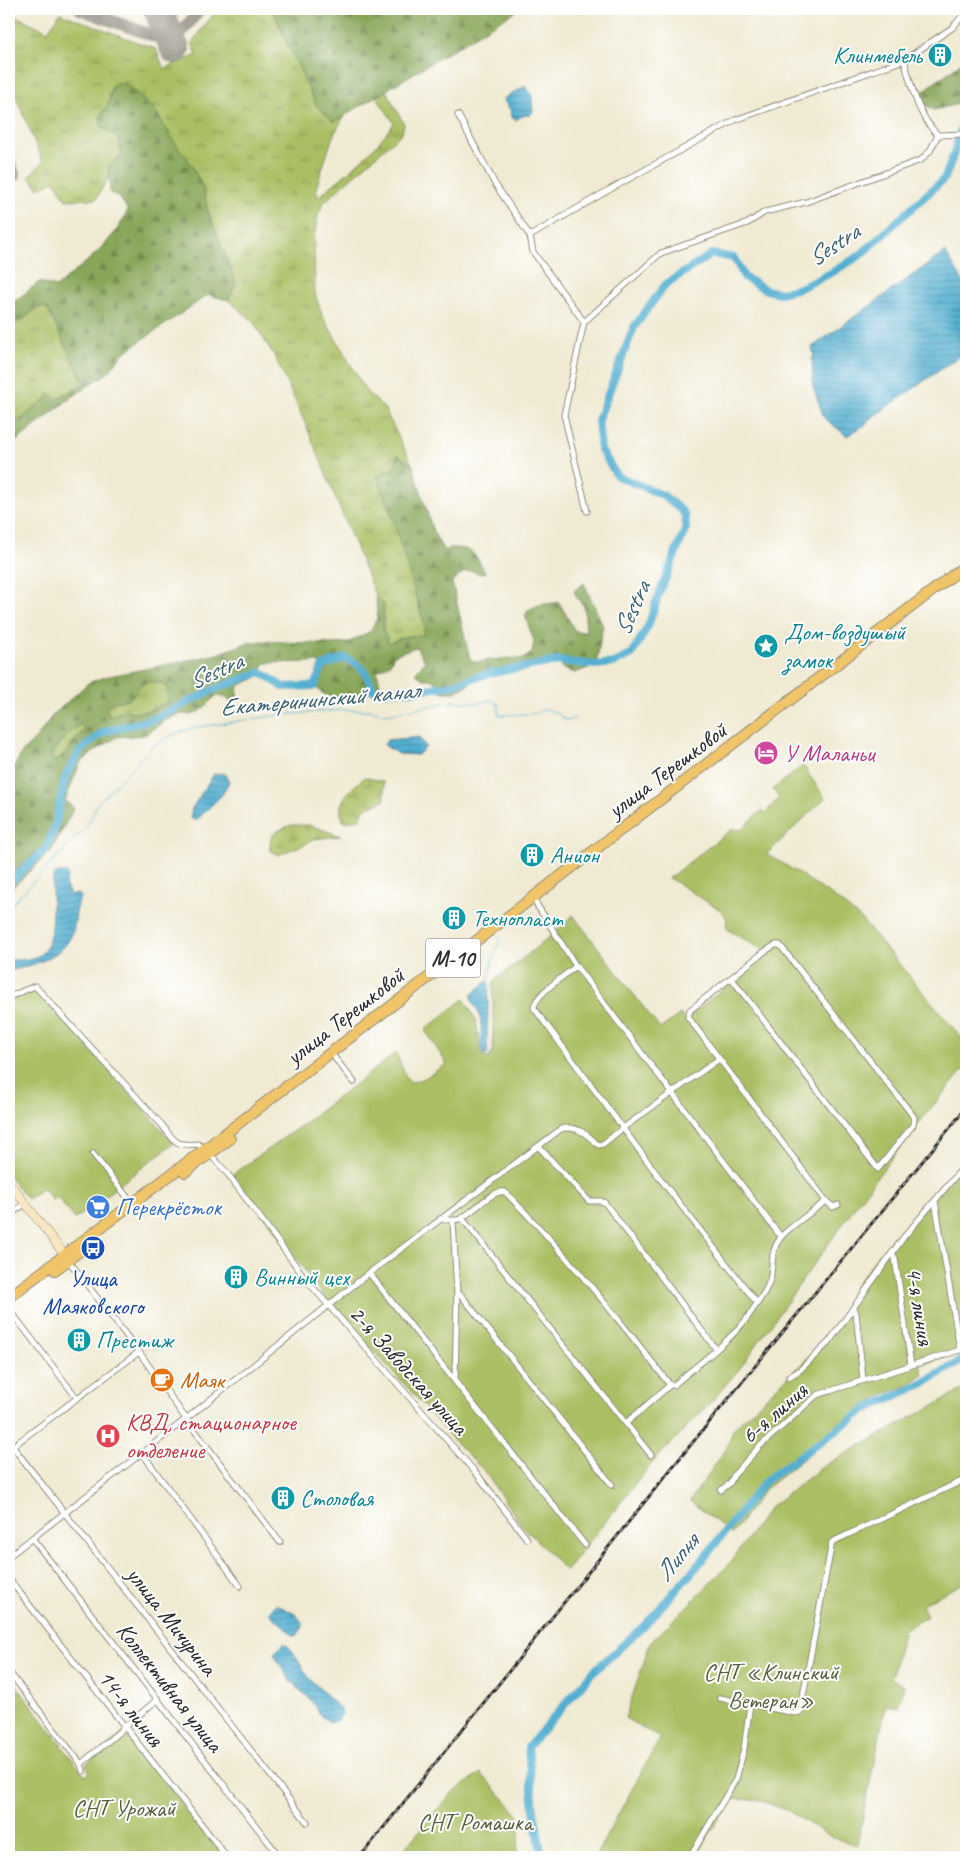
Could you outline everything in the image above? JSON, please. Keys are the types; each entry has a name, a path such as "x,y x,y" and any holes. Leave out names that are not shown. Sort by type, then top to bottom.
{"highway":[{"name":"улица Терешковой","path":"9,1305 132,1203 207,1151 966,565"},
{"name":"улица Терешковой","path":"9,1297 66,1257 334,1058 535,902 966,574"}],"street":[{"path":"530,236 607,190 735,120 904,60 952,28 966,12"},
{"path":"904,60 919,109 927,125 938,135 966,134"},
{"path":"458,115 495,184 530,236 533,252 584,322"},
{"path":"587,511 564,415 584,322 661,253 748,223 765,212 806,202 921,160 930,151 938,135"},
{"path":"535,902 576,966 781,1237"},
{"path":"732,979 878,1169 913,1124 914,1117 780,945 775,945 764,952 732,979 690,1010 688,1014 691,1021 826,1201 833,1207 838,1205"},
{"path":"576,966 540,996 534,1003 534,1008 662,1181 757,1303"},
{"path":"9,998 35,986 156,1118 176,1143 182,1145 198,1144 207,1151"},
{"path":"334,1058 354,1082"},
{"path":"9,1556 440,1219 561,1129 567,1128 585,1133 598,1145 604,1144 623,1128 719,1059"},
{"path":"539,1147 589,1201 605,1203 716,1349"},
{"name":"2-я Заводская улица","path":"207,1151 227,1174 308,1282 476,1473 527,1539"},
{"path":"93,1154 132,1203"},
{"path":"789,1377 800,1370 812,1356 825,1346 892,1253 966,1164"},
{"path":"9,1182 280,1542"},
{"path":"440,1219 454,1220 462,1218 497,1192 506,1192 544,1231 614,1314 670,1385"},
{"path":"626,1423 716,1349 739,1326 768,1285 772,1274 771,1262 781,1237 826,1201"},
{"path":"934,1201 960,1350"},
{"path":"9,1215 25,1204"},
{"path":"462,1218 651,1455"},
{"path":"454,1220 457,1293 455,1380"},
{"name":"4-я линия","path":"892,1253 896,1258 911,1365"},
{"path":"369,1274 585,1545"},
{"path":"457,1293 461,1295 612,1485"},
{"path":"853,1308 856,1313 863,1379"},
{"path":"9,1309 76,1398"},
{"name":"6-я линия","path":"721,1490 730,1483 738,1470 759,1447 814,1397 863,1379 966,1348"},
{"path":"10,1446 138,1352"},
{"name":"улица Мичурина","path":"10,1446 177,1654 307,1822"},
{"path":"142,1453 240,1586"},
{"path":"720,1698 795,1713 800,1712 832,1542 966,1479"},
{"name":"Коллективная улица","path":"32,1538 280,1857"},
{"name":"14-я линия","path":"9,1579 227,1857"},
{"path":"9,1672 81,1764 83,1772"},
{"path":"81,1764 158,1699"},
{"path":"690,1857 736,1779 744,1749 750,1704"}],"green space":[{"path":"217,9 272,9 316,105 334,122 345,115 333,136 316,188 318,197 349,172 386,134 394,123 376,96 386,90 404,124 402,133 324,202 318,215 314,238 315,294 322,315 366,391 384,408 413,466 398,455 394,468 378,476 394,521 425,627 424,636 407,636 389,643 383,630 384,604 376,597 306,425 275,357 252,320 228,300 236,284 208,211 203,188 192,166 174,141 112,86 109,102 100,117 118,138 122,154 109,166 109,177 96,199 66,200 55,181 38,188 29,176 43,162 9,80 9,13 48,31 60,13 156,49 164,69 197,55 192,43"},
{"path":"272,9 519,9 334,122 316,105"},
{"path":"966,59 966,102 934,110 924,104 922,92"},
{"path":"116,83 126,84 155,110 192,166 203,188 208,211 236,284 228,300 208,295 122,354 109,372 72,397 9,447 9,434 12,427 50,395 57,399 84,383 47,308 40,307 9,328 9,306 39,282 56,287 106,243 122,222 128,210 119,197 110,193 109,166 122,154 118,138 101,127 100,117 109,102 112,86"},
{"path":"40,307 47,308 85,383 12,427 9,434 9,356 11,355 9,351 9,328"},
{"path":"398,455 413,466 433,531 442,548 447,551 449,548 457,548 472,552 485,572 480,574 472,571 465,572 452,582 470,659 476,662 507,658 523,659 532,653 534,641 525,616 528,610 539,605 559,602 575,631 586,632 584,606 574,591 584,583 603,626 596,665 575,673 563,669 558,661 487,674 455,692 442,692 435,681 423,679 415,673 425,661 416,647 394,655 390,664 377,671 380,684 364,695 347,700 330,697 314,686 323,666 317,662 265,663 256,678 238,686 237,697 232,704 225,697 216,696 202,710 191,715 180,714 166,720 145,735 117,737 80,763 65,801 74,808 51,851 11,889 9,898 9,796 11,773 22,752 37,737 52,716 88,683 105,677 218,654 247,643 262,641 347,643 371,631 377,618 376,597 384,604 383,630 389,643 407,636 424,635 425,627 394,522 377,476 394,468","holes":["149,681 165,684 169,696 168,701 146,711 135,713 126,710 110,717 106,709 110,705 131,698 141,686","81,724 84,728 82,734 63,755 54,761 52,758 54,750 69,733"]},
{"path":"149,681 165,684 169,696 168,701 146,711 135,713 126,710 110,717 105,709 109,705 131,698 141,686"},
{"path":"81,724 84,728 82,734 63,755 54,761 52,755 56,747 69,733"},
{"path":"803,766 825,798 767,854 835,898 861,919 966,1043 966,1067 915,1127 857,1204 740,1368 710,1403 653,1462 566,1571 520,1523 484,1471 456,1443 409,1389 333,1308 233,1174 306,1122 396,1053 410,1082 423,1079 447,1064 425,1030 464,999 476,1020 483,1057 489,1058 493,1051 493,982 552,935 573,915 660,1029 680,1014 685,1020 767,952 728,930 726,926 727,919 722,911 669,878 732,829 741,830 761,810 765,813 779,798 773,789"},
{"path":"365,777 384,782 385,800 364,809 360,819 344,822 341,815 342,802 349,791"},
{"path":"291,825 309,825 341,836 312,839 306,844 278,855 270,850 272,836 277,831"},
{"path":"33,988 174,1143 75,1219 57,1197 52,1200 44,1188 27,1199 9,1176 9,1000"},
{"path":"966,1161 966,1350 920,1365 923,1374 909,1385 882,1395 840,1423 804,1458 765,1489 732,1534 690,1501 726,1449 734,1428 821,1345 859,1293 854,1288 880,1253 887,1254 918,1215"},
{"name":"СНТ «Клинский Ветеран»","path":"962,1390 966,1390 966,1582 922,1604 927,1617 904,1629 891,1678 904,1686 898,1707 886,1705 857,1845 833,1838 787,1810 761,1801 733,1798 694,1857 595,1857 660,1738 625,1718 650,1643 729,1564 769,1508 825,1465"},
{"name":"СНТ Урожай","path":"9,1676 85,1776 90,1772 85,1765 125,1731 224,1857 9,1857"},
{"name":"СНТ Ромашка","path":"481,1773 521,1818 517,1857 397,1857 451,1794"}],"water":[{"path":"525,86 532,96 533,112 516,120 512,118 511,111 503,99"},
{"path":"945,252 966,286 966,352 867,421 867,424 847,436 824,418 813,387 812,357 814,357 812,347"},
{"path":"419,737 426,747 418,755 398,754 384,745 387,740"},
{"path":"224,773 229,782 222,795 196,821 190,818 192,808 214,774"},
{"path":"66,873 68,876 65,884 70,895 78,894 81,896 71,937 58,952 49,958 9,971 9,960 35,957 42,953 46,947 51,929 53,877 55,874"},
{"path":"488,981 488,1054 486,1056 483,1054 482,1049 480,1017 472,994"},
{"path":"276,1604 296,1614 303,1624 302,1629 295,1637 269,1613"},
{"path":"284,1643 291,1649 309,1678 340,1708 342,1714 336,1721 331,1722 322,1717 308,1697 298,1690 294,1682 291,1683 274,1653"}],"waterway":[{"name":"Sestra","path":"9,883 46,849 55,826 65,778 80,751 103,732 154,719 213,690 261,672 283,687 314,686 323,666 344,658 360,666 373,690 412,691 448,686 487,674 558,661 596,665 614,663 632,654 648,626 686,528 685,516 682,511 663,495 617,476 601,450 598,420 634,327 666,284 712,254 734,258 744,277 766,290 780,293 800,288 831,273 859,256 945,178 962,125 966,119"},
{"name":"Екатерининский канал","path":"9,907 87,826 97,804 153,746 172,735 192,728 280,715 342,710 369,710 387,714 454,701 478,703 490,700 499,705 499,715 533,714 546,709 555,712 566,720 575,719"},
{"path":"488,981 494,954 500,941 498,936"},
{"name":"Липня","path":"542,1857 534,1810 528,1747 593,1672 645,1625 700,1563 766,1480 866,1409 920,1385 966,1358"}],"taxiway":[{"path":"80,9 173,43 200,9"},
{"path":"9,161 15,176"}],"runway":[{"path":"158,9 175,49"}],"railway":[{"path":"360,1857 671,1469 966,1108"}],"place":[{"name":"Клинмебель","path":"940,55"},
{"name":"Дом-воздушый замок","path":"766,646"},
{"name":"У Маланьи","path":"766,753"},
{"name":"Анион","path":"532,855"},
{"name":"Технопласт","path":"454,918"},
{"name":"Перекрёсток","path":"98,1207"},
{"name":"Улица Маяковского","path":"93,1248"},
{"name":"Винный цех","path":"236,1277"},
{"name":"Престиж","path":"79,1340"},
{"name":"Маяк","path":"162,1380"},
{"name":"КВД, стационарное отделение","path":"108,1436"},
{"name":"Столовая","path":"283,1498"}]}
